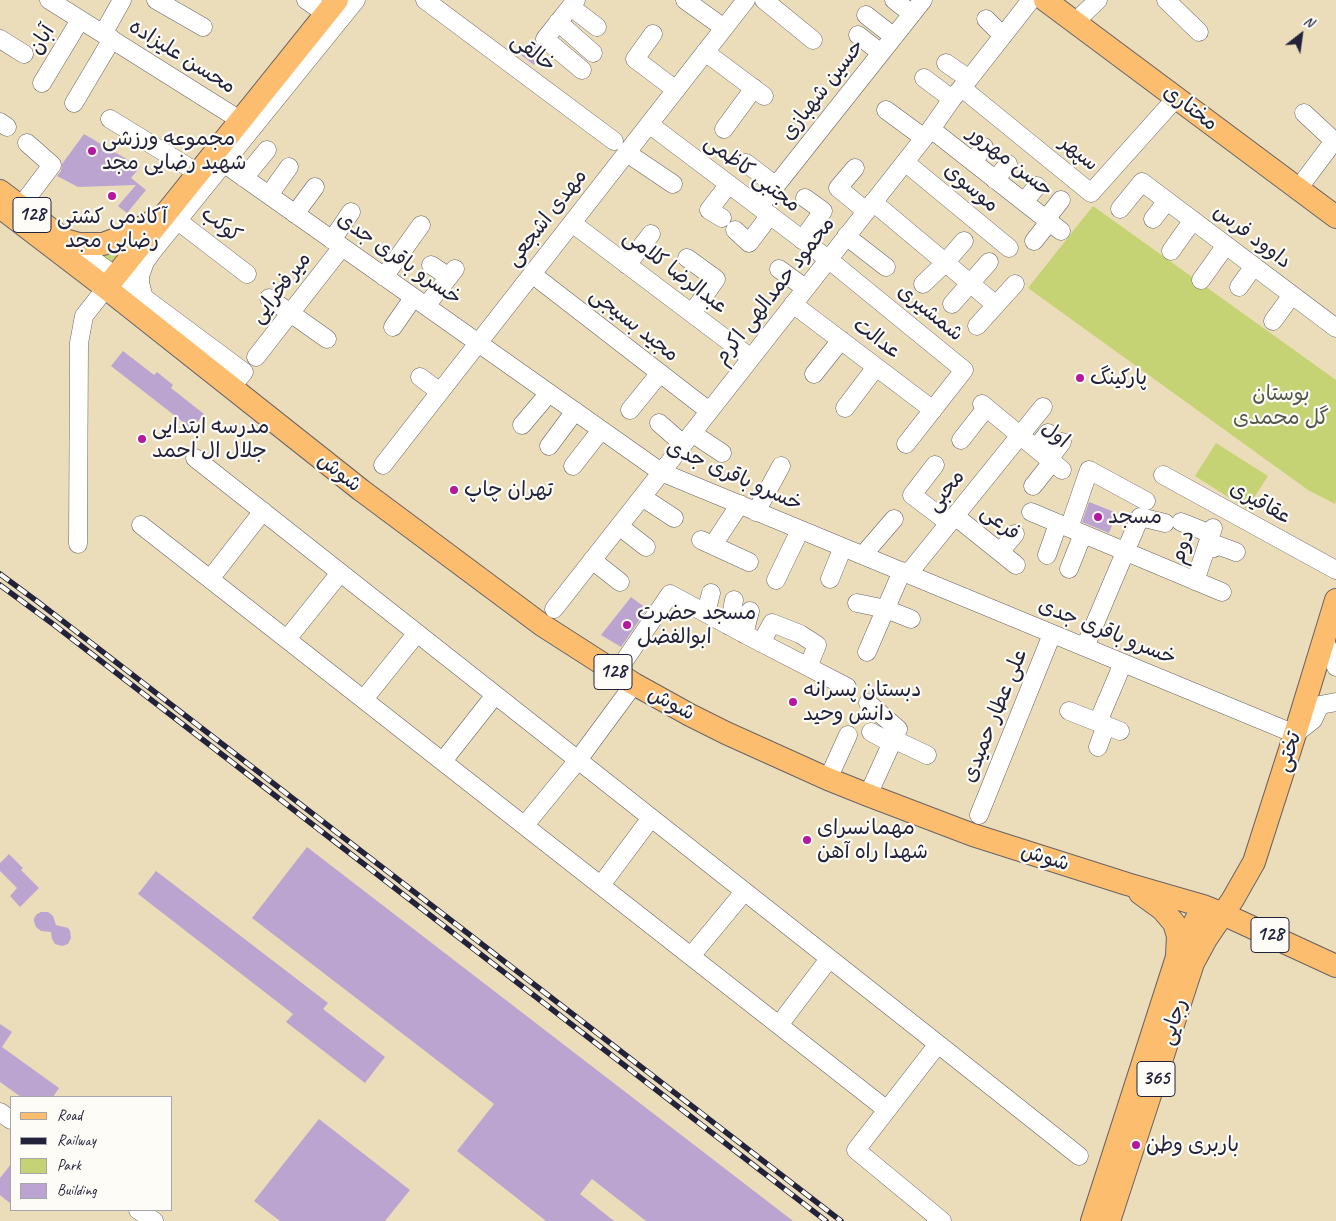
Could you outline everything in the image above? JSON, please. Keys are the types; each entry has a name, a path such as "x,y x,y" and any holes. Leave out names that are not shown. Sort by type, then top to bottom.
{"main road":[{"name":"مختاری","path":"1045,0 1336,217"},
{"path":"110,282 172,216 198,173 218,159 240,120 331,7"},
{"name":"شوش","path":"0,191 10,207 238,379 368,496 542,625 625,678 726,733 828,779 973,835 1127,884 1220,906 1336,966"},
{"name":"شوش","path":"10,207 65,240"},
{"path":"65,240 78,244 103,244 172,216"},
{"name":"تختی","path":"1220,906 1254,862 1336,600"},
{"name":"365","path":"1127,884 1162,909 1174,923 1178,936 1177,957"},
{"name":"365","path":"1177,957 1197,936 1220,906"},
{"name":"رجایی","path":"1109,1221 1193,963 1197,936"},
{"name":"رجایی","path":"1092,1221 1177,957"}],"street":[{"path":"74,103 107,36 122,0"},
{"path":"156,0 203,27"},
{"path":"306,0 331,7"},
{"path":"144,298 140,278 146,262 172,216 218,159 356,0"},
{"name":"خالقی","path":"425,0 672,184"},
{"path":"685,0 724,28"},
{"name":"مهدی اشجعی","path":"383,465 572,223 620,147 649,124 746,0"},
{"path":"764,0 812,40"},
{"path":"894,0 912,14"},
{"name":"حسین شهبازی","path":"765,211 776,186 923,0"},
{"name":"محمود حمدالهی اکرم","path":"554,609 1031,0"},
{"path":"1074,22 1098,0"},
{"path":"1166,0 1199,32"},
{"name":"محسن علیزاده","path":"52,1 240,120"},
{"path":"582,70 546,38 573,3 597,27"},
{"path":"866,15 894,37"},
{"path":"986,19 1003,36"},
{"name":"آبان","path":"42,83 80,20"},
{"path":"558,22 593,52"},
{"path":"653,34 635,59 676,90"},
{"path":"858,35 881,53"},
{"path":"0,40 24,54"},
{"path":"705,52 759,92 724,129"},
{"path":"946,63 961,89"},
{"path":"924,78 961,89"},
{"name":"سپهر","path":"961,89 1091,193 1176,98"},
{"name":"حسن مهرور","path":"886,110 973,162 1052,224"},
{"path":"1298,189 1334,141 1304,113"},
{"path":"110,119 198,173"},
{"name":"مجتبی کاظمی","path":"649,124 828,259"},
{"path":"10,207 52,165 28,143"},
{"path":"973,162 984,147"},
{"path":"244,178 267,150"},
{"name":"خسرو باقری جدی","path":"218,159 661,472 1295,734"},
{"name":"موسوی","path":"905,162 1009,248"},
{"path":"746,163 776,186"},
{"path":"996,180 1008,164"},
{"path":"268,195 289,167"},
{"path":"854,168 838,188 869,206 945,263 996,305"},
{"name":"داوود فرس","path":"1120,209 1142,182 1336,328"},
{"path":"729,184 709,210 729,224 749,243 765,211"},
{"path":"1024,202 1037,186"},
{"path":"295,214 315,188"},
{"path":"802,240 823,211 805,198"},
{"path":"1034,242 1052,224 1061,200"},
{"path":"1153,219 1167,201"},
{"name":"میرفخرایی","path":"256,357 291,312 337,244 351,212"},
{"name":"کوکب","path":"172,216 247,274"},
{"path":"1171,251 1193,220"},
{"name":"عبدالرضا کلامی","path":"572,223 751,358"},
{"path":"384,277 421,225"},
{"path":"627,265 651,234"},
{"path":"846,236 886,267"},
{"path":"65,240 110,282 144,298 238,379"},
{"path":"923,284 964,241"},
{"path":"1201,280 1226,245"},
{"path":"687,258 716,279 692,313"},
{"name":"شمشیری","path":"828,259 964,370 933,410"},
{"path":"952,304 989,262"},
{"path":"393,326 452,273 431,265"},
{"path":"1239,287 1254,266"},
{"path":"778,269 806,288"},
{"name":"مجید بسیجی","path":"532,274 709,411"},
{"path":"78,544 79,343 84,316 110,282 140,278"},
{"path":"977,326 1015,284"},
{"path":"1273,322 1292,295"},
{"path":"269,298 327,339"},
{"name":"عدالت","path":"793,304 933,410"},
{"path":"814,374 841,340"},
{"path":"845,408 876,367"},
{"path":"630,410 660,373"},
{"path":"420,377 440,392"},
{"path":"522,425 549,393"},
{"path":"961,440 984,406 1020,435"},
{"name":"محبی","path":"867,652 886,609 905,573 952,520 1043,408"},
{"path":"906,444 933,410"},
{"path":"549,446 575,411"},
{"path":"658,423 722,453"},
{"path":"573,466 601,430"},
{"name":"اول","path":"1020,435 1050,460"},
{"path":"1033,486 1050,460 1055,437"},
{"path":"195,458 1078,1156"},
{"name":"فرعی","path":"935,465 912,495 1000,552 1016,566"},
{"path":"756,512 781,466"},
{"path":"1070,569 1070,529 1089,470 1146,502"},
{"name":"عقاقیری","path":"1163,475 1336,570"},
{"path":"642,497 674,518"},
{"path":"740,504 707,542 749,562"},
{"path":"210,579 262,512"},
{"path":"1030,512 1222,592"},
{"path":"1085,648 1140,516 1173,523 1210,536 1214,548 1217,544 1236,552"},
{"path":"863,556 894,519"},
{"path":"141,525 887,1110"},
{"path":"619,526 646,547"},
{"path":"1047,555 1070,529"},
{"path":"776,580 800,530"},
{"path":"1000,552 1015,534"},
{"name":"دوم","path":"1195,581 1210,536"},
{"path":"830,579 843,547"},
{"path":"592,560 620,582"},
{"path":"287,639 340,573"},
{"path":"706,614 711,593"},
{"path":"525,825 578,760 670,594 847,687"},
{"path":"734,600 736,630"},
{"path":"857,603 886,609 911,620"},
{"path":"736,630 750,611"},
{"path":"761,643 772,623 800,634 817,645 808,667"},
{"path":"364,699 417,633"},
{"name":"علی عطار حمیدی","path":"979,815 994,762 1052,634"},
{"path":"1324,639 1336,667"},
{"path":"1098,747 1108,726 1123,663"},
{"path":"443,761 495,695"},
{"path":"868,702 894,737"},
{"path":"1295,734 1312,720 1320,704 1336,702"},
{"path":"1069,711 1108,726"},
{"path":"871,732 894,737 927,755"},
{"path":"828,779 848,735"},
{"path":"868,795 894,737"},
{"path":"601,885 652,818"},
{"path":"691,956 744,892"},
{"path":"779,1025 829,959"},
{"path":"938,1044 856,1150 942,1221"},
{"path":"139,1211 154,1221"}],"green space":[{"name":"بوستان گل محمدی","path":"1093,206 1336,380 1335,504 1308,490 1028,288"},
{"path":"126,244 108,267 88,252"},
{"path":"1216,443 1268,476 1247,509 1195,476"}],"building":[{"path":"532,39 544,52 534,65 521,55"},
{"name":"مجموعه ورزشی شهید رضایی مجد","path":"84,134 140,167 131,178 146,190 127,213 118,206 136,185 78,187 57,176 61,171 62,164"},
{"path":"123,351 154,375 157,372 173,385 171,388 204,414 192,429 111,366"},
{"name":"مسجد","path":"1089,502 1117,513 1109,533 1082,522"},
{"name":"مسجد حضرت ابوالفضل","path":"631,597 647,609 621,647 601,635"},
{"path":"307,847 793,1221 646,1221 592,1179 580,1194 614,1221 546,1221 457,1151 494,1104 252,918"},
{"path":"9,854 23,868 21,870 39,888 20,907 10,896 17,888 0,871 0,863"},
{"path":"156,871 328,1003 323,1009 385,1057 365,1083 286,1022 293,1014 138,894"},
{"path":"41,912 48,912 53,916 56,925 68,928 71,938 68,944 62,946 55,944 51,932 41,931 36,927 34,918"},
{"path":"0,1024 12,1032 2,1047 59,1088 54,1096 20,1096 0,1082"},
{"path":"319,1119 410,1190 385,1221 280,1221 254,1201"},
{"path":"10,1165 10,1203 0,1195 0,1178"}],"railway":[{"path":"0,574 841,1221"},
{"path":"0,585 826,1221"}],"place":[{"name":"مجموعه ورزشی شهید رضایی مجد","path":"92,151"},
{"name":"آکادمی کشتی رضایی مجد","path":"112,196"},
{"name":"پارکینگ","path":"1080,378"},
{"name":"مدرسه ابتدایی جلال ال احمد","path":"142,439"},
{"name":"تهران چاپ","path":"454,490"},
{"name":"مسجد","path":"1098,517"},
{"name":"مسجد حضرت ابوالفضل","path":"627,625"},
{"name":"دبستان پسرانه دانش وحید","path":"793,702"},
{"name":"مهمانسرای شهدا راه آهن","path":"807,840"},
{"name":"باربری وطن","path":"1136,1145"}]}
